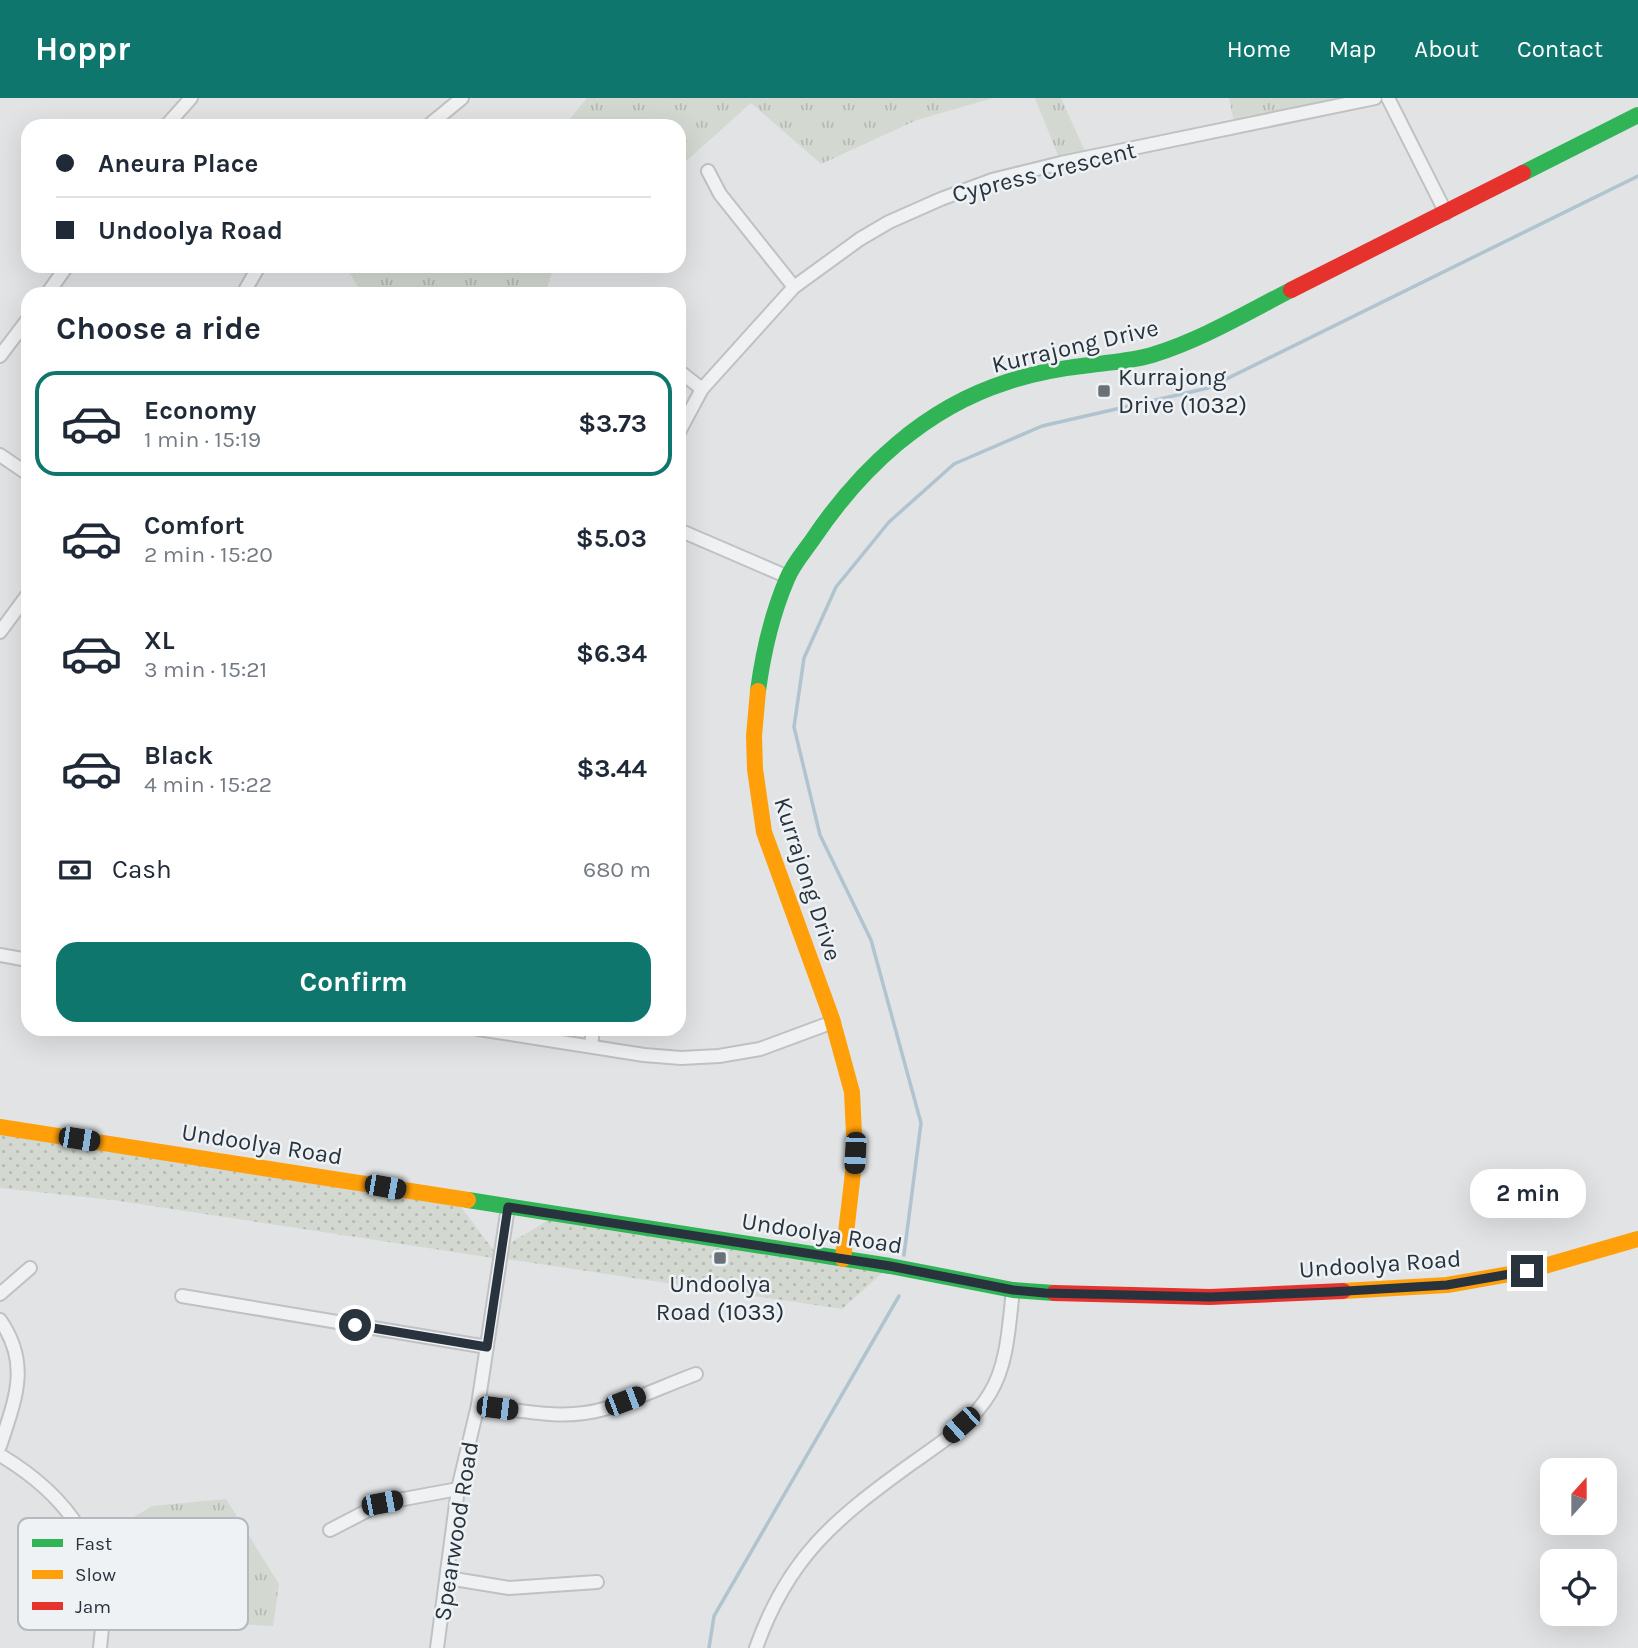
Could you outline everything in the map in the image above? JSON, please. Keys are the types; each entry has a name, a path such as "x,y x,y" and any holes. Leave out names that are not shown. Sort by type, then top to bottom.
{"street":[{"path":"172,119 191,98"},
{"path":"437,119 463,98"},
{"name":"Cypress Crescent","path":"686,419 702,389 794,287 860,239 889,222 992,180 1061,163 1376,98"},
{"path":"1388,98 1446,213"},
{"name":"Kurrajong Drive","path":"843,1259 854,1177 856,1122 845,1062 765,835 756,794 755,720 762,662 788,577 816,532 843,496 907,435 986,389 1076,366 1140,358 1191,341 1638,115"},
{"path":"708,171 720,194 794,287"},
{"path":"0,356 21,329"},
{"path":"686,376 702,389"},
{"path":"0,455 21,469"},
{"path":"686,533 788,577"},
{"path":"0,632 21,604"},
{"path":"0,955 21,959"},
{"path":"527,1036 644,1055 681,1058 719,1056 760,1049 833,1022"},
{"path":"591,1045 592,1036"},
{"name":"Undoolya Road","path":"0,1127 890,1266 1013,1290 1070,1294 1210,1297 1447,1285 1527,1271 1638,1239"},
{"name":"Spearwood Road","path":"437,1648 458,1489 478,1405 508,1207"},
{"path":"0,1294 30,1268"},
{"path":"756,1648 779,1595 799,1562 818,1539 858,1504 948,1437 975,1413 990,1394 999,1374 1004,1352 1013,1290"},
{"path":"182,1296 487,1347"},
{"path":"0,1320 13,1341 18,1363 18,1386 0,1446"},
{"path":"478,1405 569,1414 602,1410 696,1374"},
{"path":"0,1455 44,1485 72,1518"},
{"path":"330,1530 382,1503 458,1489"},
{"path":"447,1578 509,1588 597,1582"},
{"path":"100,1648 101,1630"}],"green space":[{"path":"587,98 993,98 917,120 821,164 751,103 686,161 686,119 570,119"},
{"path":"1035,98 1061,98 1088,158 1061,163"},
{"path":"1229,98 1375,98 1235,127"},
{"path":"350,273 552,273 547,287 358,287"},
{"path":"0,1127 455,1199 500,1259 113,1200 0,1188"},
{"path":"557,1215 890,1266 842,1309 506,1259 512,1242"},
{"path":"226,1499 238,1518 132,1518 152,1506"},
{"path":"248,1534 279,1584 273,1626 248,1625"}],"waterway":[{"path":"904,1255 921,1123 871,940 820,835 794,727 804,658 836,587 889,522 954,464 1042,426 1208,388 1638,176"},
{"path":"709,1648 714,1616 899,1296"}],"traffic: fast":[{"path":"1523,173 1638,115"},
{"path":"758,691 765,648 792,568 831,513 873,465 922,425 977,393 1017,379 1059,369 1137,359 1170,349 1223,326 1291,290"},
{"path":"468,1200 890,1266 1013,1290 1054,1293"}],"traffic: slow":[{"path":"758,691 754,736 755,769 764,832 832,1019 852,1092 855,1155 843,1259"},
{"path":"0,1127 468,1200"},
{"path":"1343,1291 1447,1285 1527,1271 1638,1239"}],"traffic: jam":[{"path":"1291,290 1523,173"},
{"path":"1054,1293 1210,1297 1343,1291"}],"place":[{"name":"Kurrajong Drive (1032)","path":"1104,391"},
{"name":"Undoolya Road (1033)","path":"720,1258"}],"route":[{"path":"355,1325 487,1347 508,1207 890,1266 1013,1290 1045,1293 1210,1297 1330,1292 1447,1285 1527,1271"}]}
